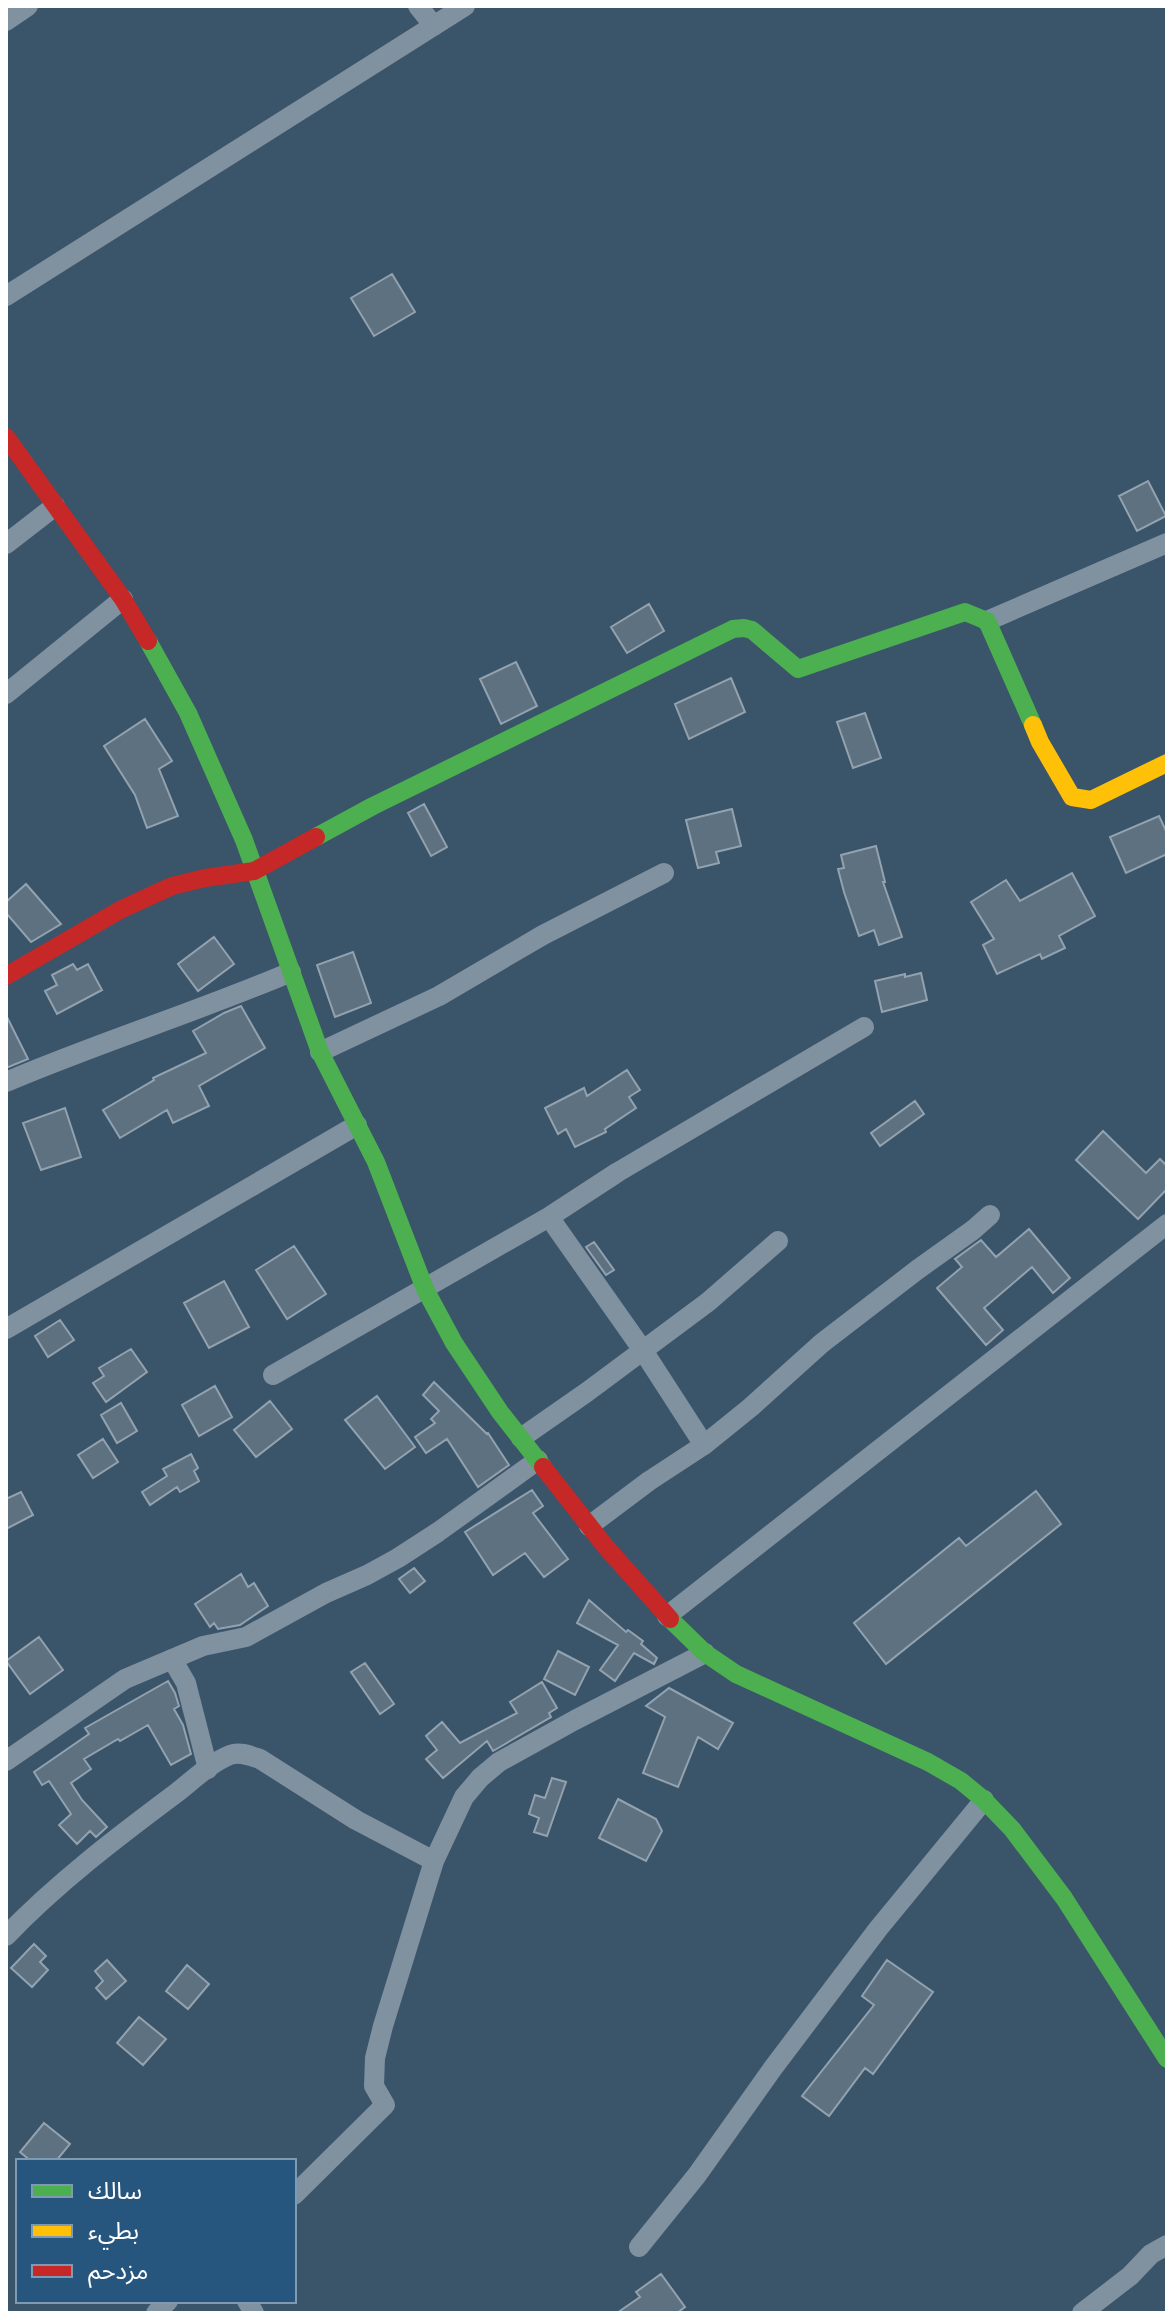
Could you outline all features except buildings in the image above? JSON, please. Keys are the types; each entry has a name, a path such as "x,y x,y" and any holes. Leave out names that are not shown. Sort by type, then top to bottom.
{"street":[{"path":"6,21 28,6"},
{"path":"418,6 434,26"},
{"path":"6,296 465,6"},
{"path":"6,437 123,599 188,713 254,871 320,1052 376,1162 425,1289 436,1313 500,1412 589,1526 667,1616 705,1653 736,1674 928,1762 961,1781 984,1800 1012,1829 1057,1888 1167,2059"},
{"path":"6,544 55,506"},
{"path":"987,621 1167,543"},
{"path":"6,694 123,599"},
{"path":"6,976 120,910 172,886 254,871 373,806 733,629 747,628 798,669 965,612 987,621 1040,742 1072,797 1091,800 1167,763"},
{"path":"320,1052 439,996 543,935 664,873"},
{"path":"6,1082 55,1061 239,995 291,972"},
{"path":"273,1375 549,1217 630,1165 864,1027"},
{"path":"6,1329 357,1125"},
{"path":"589,1526 704,1445 822,1343 990,1215"},
{"path":"549,1217 642,1349 704,1445"},
{"path":"667,1616 1167,1224"},
{"path":"521,1438 708,1302 778,1241"},
{"path":"6,1761 125,1679 203,1646 246,1637 326,1593 367,1575 438,1532 538,1460"},
{"path":"296,2186 335,2150 356,2121 374,2086 375,2058 383,2026 434,1861 464,1797 499,1762 705,1653"},
{"path":"172,1659 186,1683 208,1769"},
{"path":"6,1936 115,1838 233,1753 260,1759 356,1820 434,1861"},
{"path":"639,2247 697,2175 878,1929 984,1800"},
{"path":"296,2193 385,2105 374,2086"},
{"path":"1082,2313 1130,2276 1151,2254 1167,2245"}],"traffic: fast":[{"path":"316,837 733,629 752,630 798,669 965,612 987,621 1033,725"},
{"path":"148,641 188,713 244,840 320,1052 376,1162 425,1289 454,1343 500,1412 543,1467"},
{"path":"670,1619 705,1653 736,1674 928,1762 961,1781 984,1800 1012,1829 1064,1898 1167,2059"}],"traffic: slow":[{"path":"1033,725 1072,797 1091,800 1167,763"}],"traffic: jam":[{"path":"6,437 123,599 148,641"},
{"path":"6,976 120,910 172,886 254,871 316,837"},
{"path":"543,1467 605,1546 670,1619"}]}
